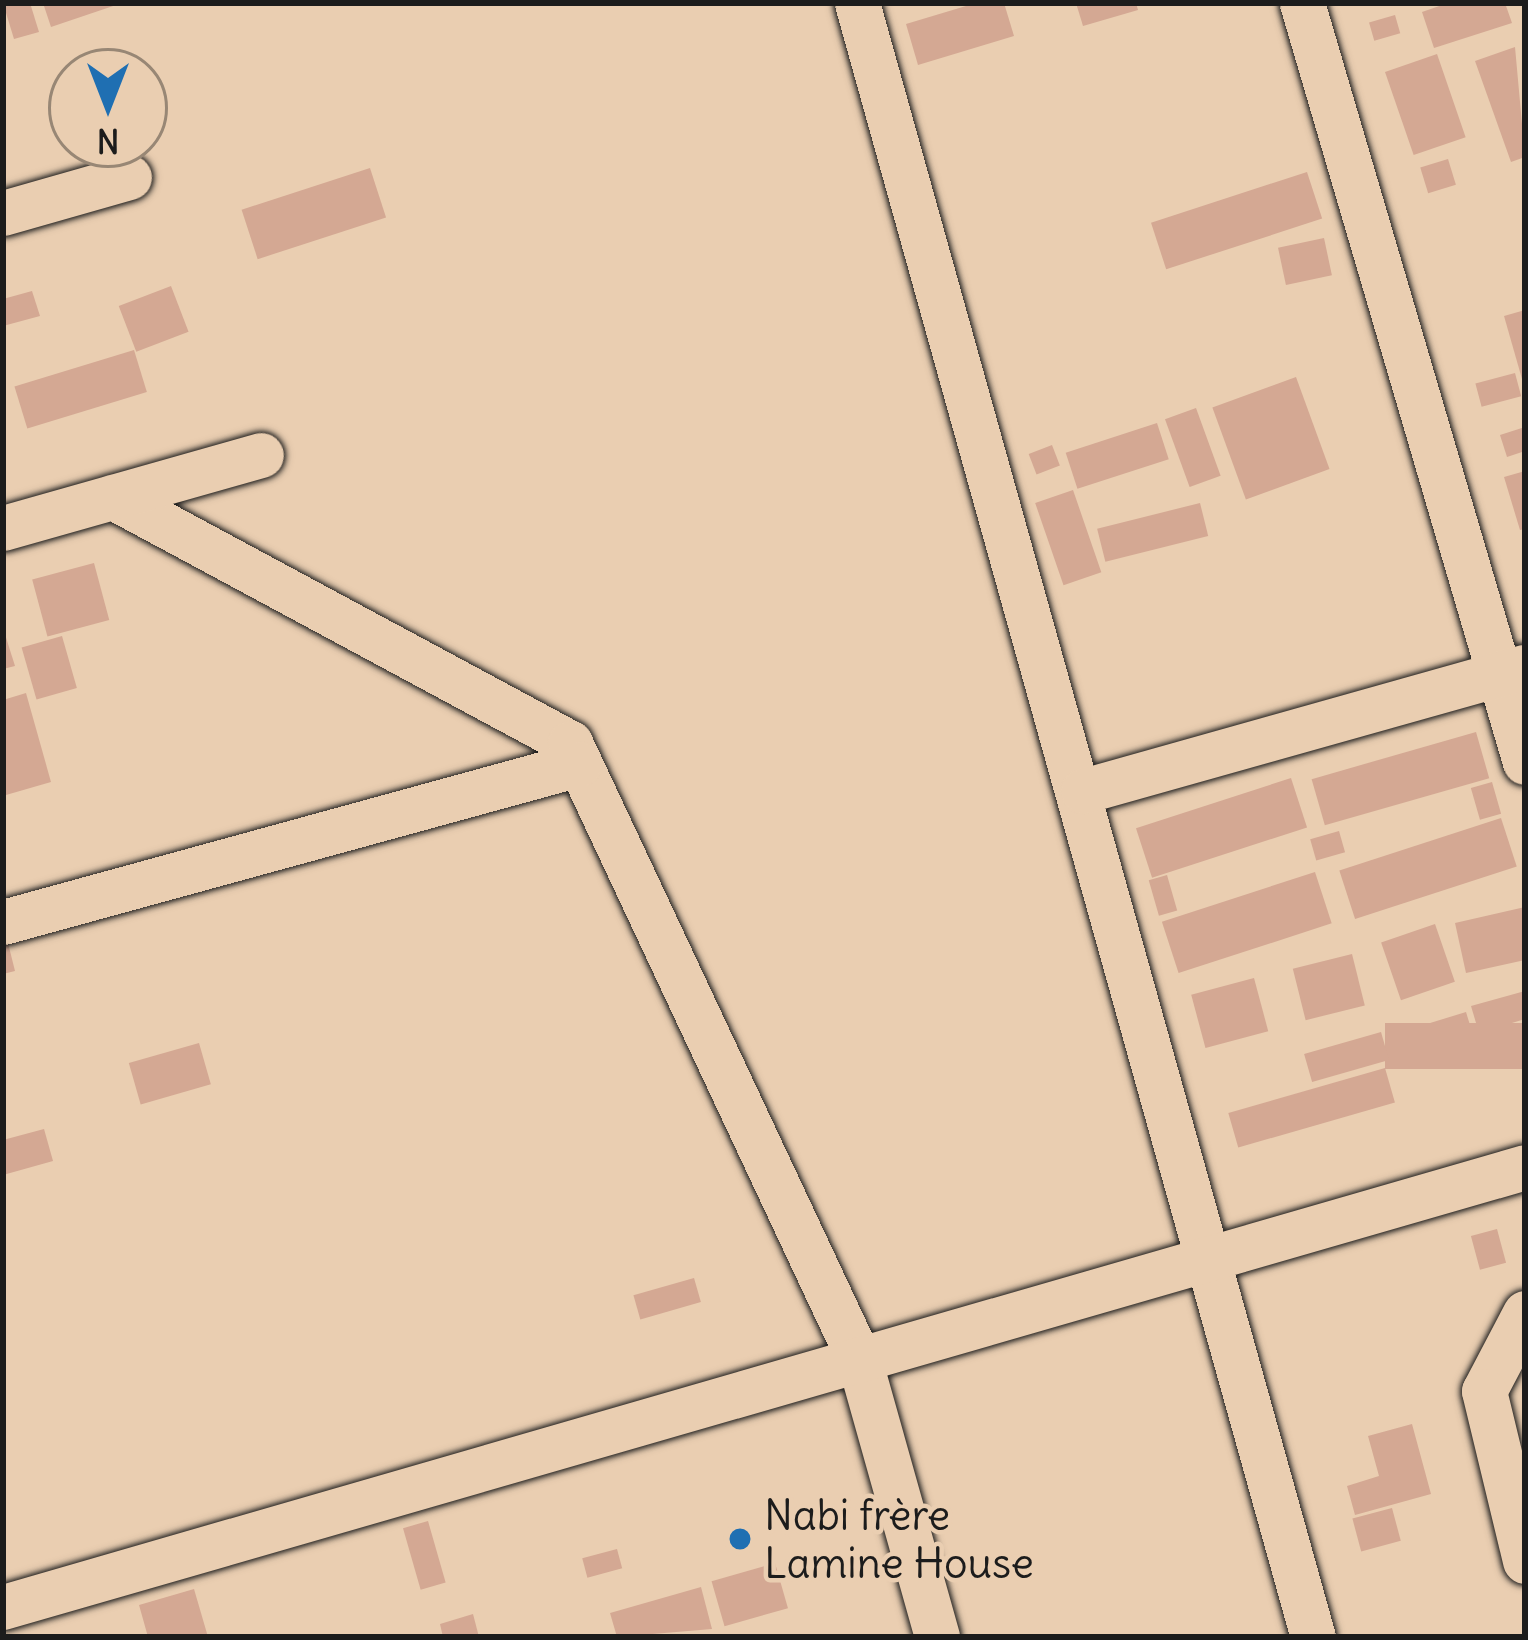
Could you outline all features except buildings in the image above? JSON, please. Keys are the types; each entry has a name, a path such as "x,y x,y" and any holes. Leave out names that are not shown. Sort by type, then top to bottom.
{"street":[{"path":"856,3 1084,791 1214,1257 1313,1637"},
{"path":"1302,3 1511,670 1525,762"},
{"path":"3,213 129,177"},
{"path":"3,528 261,455"},
{"path":"113,496 570,742 859,1359 937,1637"},
{"path":"1084,791 1511,670"},
{"path":"3,922 579,764"},
{"path":"3,1606 1525,1166"},
{"path":"1525,1313 1484,1390 1525,1561"}],"place":[{"name":"Nabi frère Lamine House","path":"740,1539"}]}
